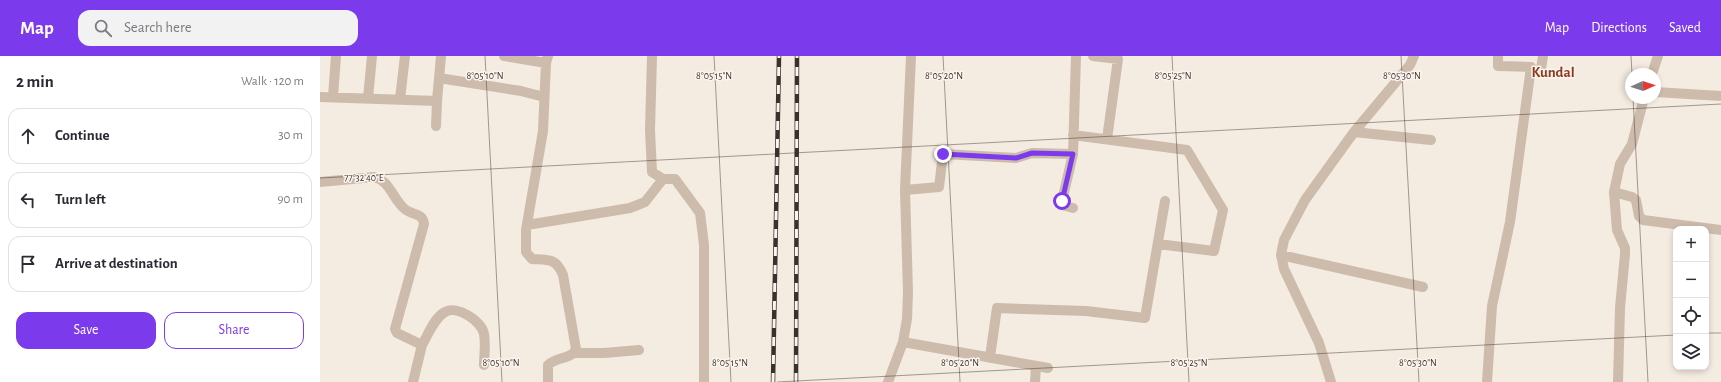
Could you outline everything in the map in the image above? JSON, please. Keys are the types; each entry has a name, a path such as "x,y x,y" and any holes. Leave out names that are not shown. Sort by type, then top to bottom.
{"street":[{"path":"333,97 336,56"},
{"path":"368,98 372,56"},
{"path":"400,99 405,56"},
{"path":"436,126 441,56"},
{"path":"504,56 547,59 543,131 527,226 526,252 532,259 554,261 559,266 563,275 576,349 569,357 552,362 548,366 548,382"},
{"path":"652,56 650,130 652,172 663,179 675,179 700,213 704,245 704,382"},
{"path":"888,382 903,342 907,319 908,292 904,190 911,56"},
{"path":"1072,208 1062,205 1062,201 1073,154 1076,56"},
{"path":"1093,56 1118,59 1107,140"},
{"path":"1331,382 1319,343 1284,269 1281,255 1284,240 1305,200 1354,132 1410,65 1414,56"},
{"path":"1486,382 1492,306 1510,222 1531,67 1498,66 1498,56"},
{"path":"1541,69 1543,56"},
{"path":"1654,68 1658,56"},
{"path":"439,78 521,91 544,97"},
{"path":"1661,92 1721,96"},
{"path":"320,97 437,101"},
{"path":"1618,382 1620,308 1625,248 1617,230 1614,192 1620,164 1632,144 1642,104"},
{"path":"1354,132 1431,140"},
{"path":"1074,135 1187,150 1223,210 1214,252 1158,244"},
{"path":"904,190 939,187 943,154 1016,158 1032,153 1073,154"},
{"path":"320,182 374,177 382,178 406,210 420,216 423,219 424,224 395,329 397,333 422,346"},
{"path":"527,226 630,208 645,202 663,179"},
{"path":"1614,192 1632,196 1636,200 1639,216 1643,220 1721,230"},
{"path":"990,357 997,308 1086,312 1145,318 1165,201"},
{"path":"1281,255 1423,287"},
{"path":"413,382 422,346 439,318 445,312 453,310 463,312 481,327 484,334 484,365"},
{"path":"903,342 1048,368"},
{"path":"574,353 604,353 639,350"},
{"path":"1035,382 1036,366"}],"railway":[{"path":"773,382 779,56"},
{"path":"796,382 797,56"}],"district":[{"name":"Kundal","path":"1553,72"}],"route":[{"path":"943,154 1016,158 1032,153 1073,154 1062,201"}]}
